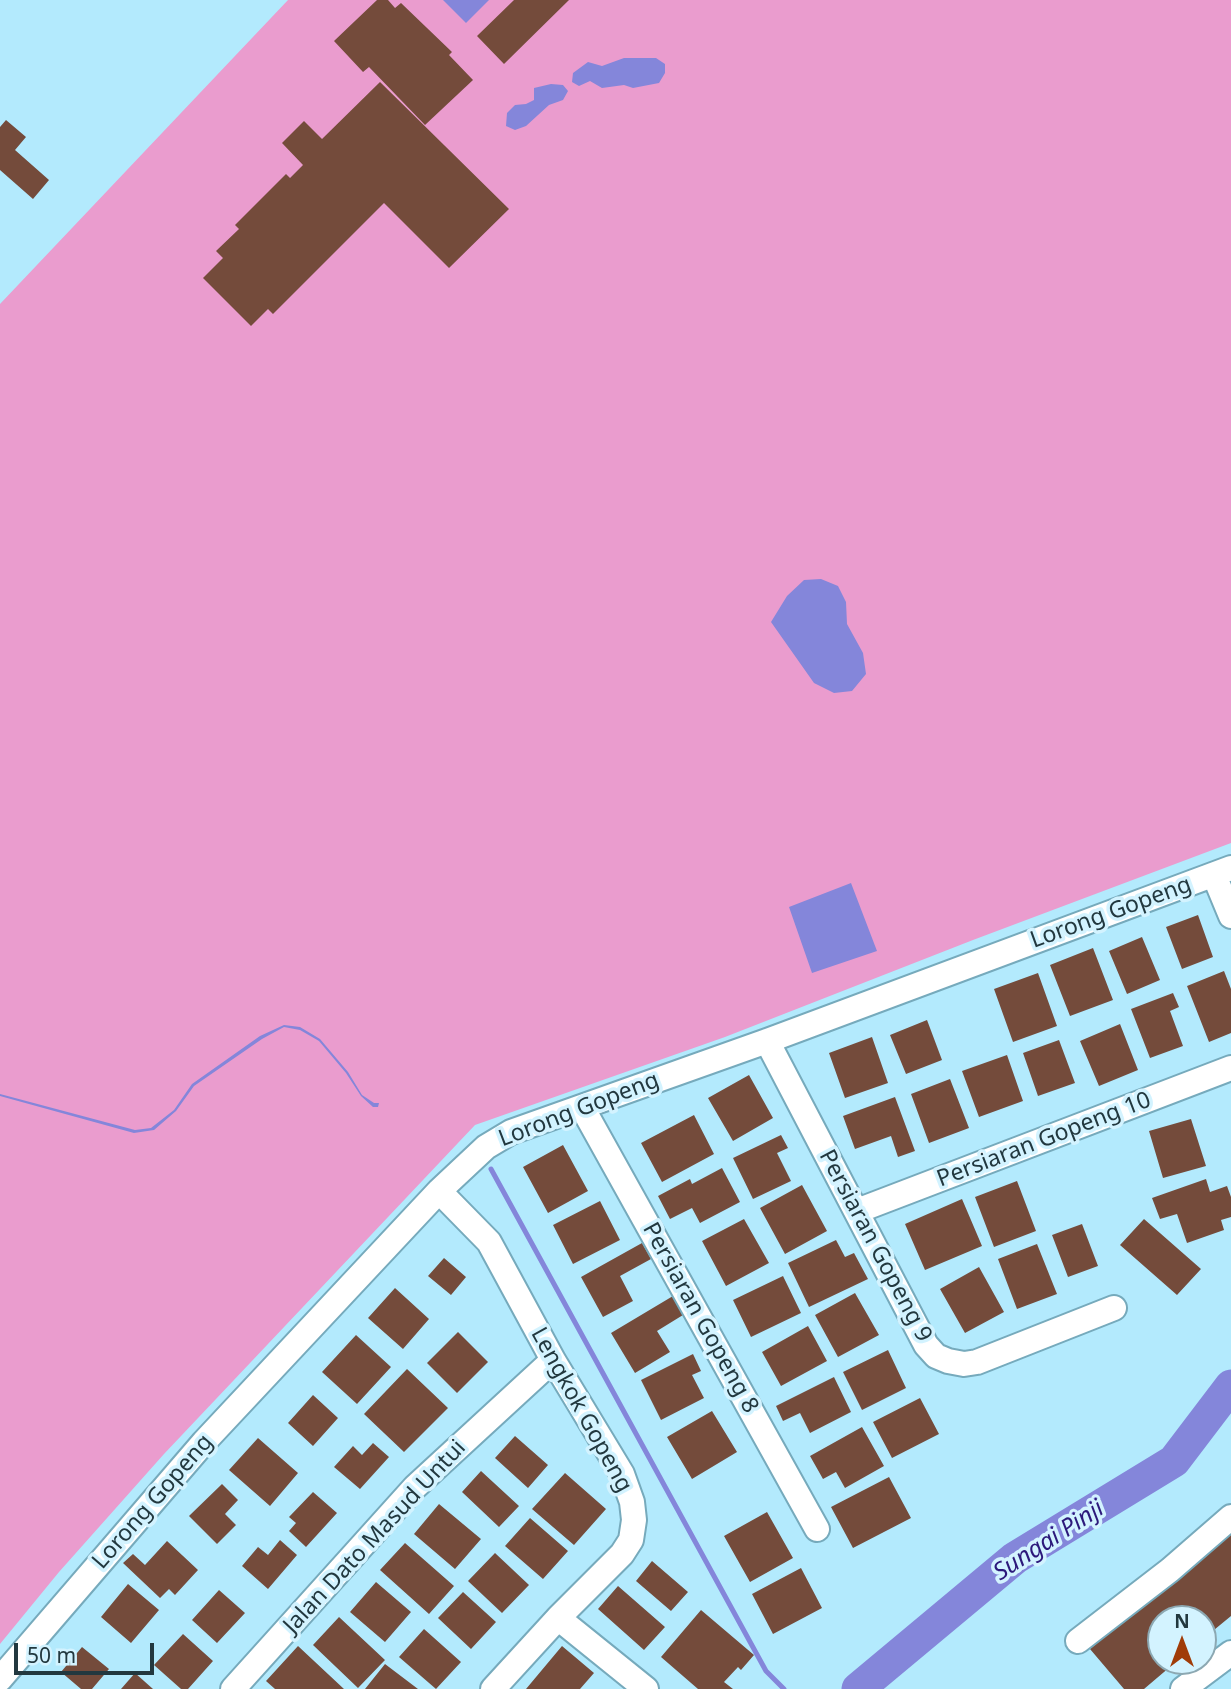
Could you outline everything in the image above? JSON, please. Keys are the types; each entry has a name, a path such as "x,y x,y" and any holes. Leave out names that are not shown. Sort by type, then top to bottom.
{"street":[{"path":"1222,871 1231,916"},
{"name":"Lorong Gopeng","path":"0,1679 204,1442 439,1191 486,1147 510,1132 767,1041 1222,871"},
{"name":"Persiaran Gopeng 9","path":"767,1041 926,1345 936,1356 964,1364 977,1362 1114,1308"},
{"name":"Persiaran Gopeng 10","path":"857,1212 1231,1068"},
{"name":"Persiaran Gopeng 8","path":"582,1107 817,1529"},
{"name":"Lengkok Gopeng","path":"439,1191 489,1242 552,1360 622,1474 632,1502 634,1520 631,1539 622,1554 493,1689"},
{"name":"Jalan Dato Masud Untui","path":"233,1689 415,1487 552,1360"},
{"path":"1078,1640 1170,1570 1231,1517"},
{"path":"558,1618 646,1689"},
{"path":"1184,1689 1231,1653"}],"shaded area":[{"path":"288,0 1231,0 1231,843 725,1037 475,1125 164,1454 59,1572 0,1644 0,304"}],"water":[{"path":"443,0 489,0 466,23"},
{"path":"624,58 656,58 665,64 665,73 659,83 633,88 624,85 602,88 590,81 579,86 572,82 573,73 588,62 602,66"},
{"path":"551,84 563,85 568,91 563,100 549,105 526,126 515,130 506,126 507,113 515,105 534,100 534,88"},
{"path":"821,579 838,586 846,602 847,624 863,653 866,674 852,691 834,693 814,683 771,622 787,596 804,580"},
{"path":"851,883 877,951 812,973 789,907"},
{"path":"284,1025 300,1027 320,1039 348,1072 362,1095 374,1103 379,1103 378,1107 373,1107 361,1096 319,1041 300,1030 284,1027 194,1086 176,1111 154,1130 134,1133 0,1096 135,1130 151,1128 174,1110 192,1084 260,1036"}],"building":[{"path":"377,0 388,0 395,8 401,3 452,52 449,55 473,80 425,125 369,67 363,72 334,41"},
{"path":"514,0 569,0 504,64 477,36"},
{"path":"380,82 509,209 449,268 384,203 273,314 268,309 251,326 203,278 223,258 216,251 239,229 235,225 286,174 290,178 303,165 282,143 304,121 322,139"},
{"path":"6,120 26,137 15,150 49,180 33,199 0,170 0,127"},
{"path":"1198,915 1213,957 1182,969 1166,927"},
{"path":"1142,937 1160,980 1127,994 1109,951"},
{"path":"1093,948 1113,1000 1070,1016 1050,965"},
{"path":"1224,971 1231,989 1231,1033 1209,1042 1187,986"},
{"path":"1038,973 1057,1026 1013,1042 994,989"},
{"path":"1173,993 1179,1007 1170,1011 1183,1046 1150,1058 1131,1009"},
{"path":"927,1020 942,1060 906,1074 890,1035"},
{"path":"1120,1024 1138,1070 1099,1086 1080,1041"},
{"path":"872,1037 888,1083 845,1098 829,1053"},
{"path":"1059,1040 1075,1083 1038,1096 1023,1053"},
{"path":"1007,1055 1023,1101 979,1117 962,1071"},
{"path":"749,1075 773,1118 733,1141 708,1098"},
{"path":"950,1079 969,1128 929,1143 911,1094"},
{"path":"895,1097 915,1151 898,1157 891,1136 855,1149 843,1116"},
{"path":"694,1115 714,1154 662,1182 641,1143"},
{"path":"1191,1119 1206,1166 1163,1178 1149,1131"},
{"path":"781,1135 788,1148 777,1153 791,1181 753,1199 733,1158"},
{"path":"563,1145 588,1191 548,1213 523,1167"},
{"path":"722,1168 740,1202 700,1223 692,1208 670,1219 658,1196 690,1179 692,1184"},
{"path":"1206,1179 1210,1192 1227,1186 1231,1197 1231,1217 1221,1220 1224,1230 1187,1243 1177,1214 1160,1219 1152,1198"},
{"path":"1017,1181 1036,1231 994,1247 975,1197"},
{"path":"802,1185 827,1231 785,1254 760,1208"},
{"path":"962,1199 982,1246 925,1270 905,1224"},
{"path":"600,1201 620,1240 573,1264 553,1225"},
{"path":"744,1219 769,1263 726,1286 702,1241"},
{"path":"1144,1219 1201,1269 1177,1295 1120,1245"},
{"path":"1082,1224 1098,1266 1068,1277 1052,1235"},
{"path":"836,1240 845,1257 854,1253 868,1279 809,1307 788,1263"},
{"path":"642,1243 651,1259 620,1276 633,1301 603,1317 581,1277"},
{"path":"1037,1244 1057,1294 1017,1309 998,1259"},
{"path":"444,1258 466,1277 451,1295 428,1276"},
{"path":"979,1267 1004,1312 965,1333 940,1289"},
{"path":"783,1276 801,1313 751,1337 733,1300"},
{"path":"395,1288 429,1319 403,1349 368,1318"},
{"path":"855,1293 879,1335 838,1357 815,1315"},
{"path":"673,1296 683,1315 657,1331 670,1352 635,1373 611,1333"},
{"path":"808,1326 827,1361 781,1386 762,1352"},
{"path":"458,1332 488,1362 457,1393 427,1363"},
{"path":"356,1335 391,1367 357,1404 322,1372"},
{"path":"888,1350 906,1388 862,1410 843,1372"},
{"path":"693,1354 701,1371 692,1375 704,1398 661,1420 641,1380"},
{"path":"407,1369 448,1408 404,1452 364,1414"},
{"path":"834,1377 851,1412 810,1433 800,1413 783,1421 776,1406"},
{"path":"313,1395 338,1418 313,1446 288,1423"},
{"path":"920,1398 939,1434 892,1458 873,1422"},
{"path":"712,1411 737,1452 692,1479 667,1437"},
{"path":"862,1427 884,1466 845,1488 836,1472 823,1479 810,1456"},
{"path":"515,1436 548,1465 528,1488 495,1458"},
{"path":"258,1438 298,1473 270,1506 229,1470"},
{"path":"373,1443 389,1457 360,1489 334,1467 353,1446 362,1455"},
{"path":"481,1471 519,1506 499,1527 462,1492"},
{"path":"565,1473 606,1509 574,1545 532,1509"},
{"path":"889,1477 911,1518 853,1548 831,1507"},
{"path":"222,1484 238,1500 225,1514 236,1525 217,1544 189,1516"},
{"path":"313,1492 337,1513 306,1547 289,1531 296,1523 289,1517"},
{"path":"439,1504 481,1539 455,1569 414,1534"},
{"path":"767,1512 793,1558 750,1582 724,1536"},
{"path":"530,1518 568,1551 543,1579 505,1546"},
{"path":"1231,1530 1231,1616 1217,1628 1217,1605 1147,1605 1147,1675 1160,1675 1144,1689 1124,1689 1090,1649"},
{"path":"280,1540 297,1555 268,1589 242,1566 258,1547 268,1555"},
{"path":"167,1541 198,1570 175,1595 169,1589 160,1598 123,1563 133,1554 145,1565"},
{"path":"405,1543 454,1586 429,1614 380,1570"},
{"path":"495,1553 529,1585 502,1613 468,1581"},
{"path":"652,1561 688,1592 671,1611 636,1581"},
{"path":"801,1568 822,1608 773,1634 752,1594"},
{"path":"376,1582 411,1612 385,1642 350,1612"},
{"path":"128,1584 159,1610 131,1643 101,1617"},
{"path":"618,1586 665,1627 644,1650 598,1609"},
{"path":"219,1590 245,1613 217,1643 192,1620"},
{"path":"463,1592 496,1622 471,1649 438,1618"},
{"path":"701,1610 754,1655 741,1670 738,1667 724,1682 733,1689 698,1689 661,1657"},
{"path":"339,1617 385,1660 358,1688 313,1645"},
{"path":"424,1629 461,1662 436,1689 399,1657"},
{"path":"183,1634 213,1661 188,1689 181,1689 154,1665"},
{"path":"298,1646 344,1689 275,1689 266,1681"},
{"path":"562,1646 594,1673 580,1689 526,1689"},
{"path":"82,1647 109,1669 92,1689 81,1689 61,1672"},
{"path":"385,1664 418,1689 365,1689"},
{"path":"135,1673 153,1689 121,1689"}],"waterway":[{"path":"491,1169 766,1671 784,1689"},
{"name":"Sungai Pinji","path":"858,1689 1015,1558 1174,1461 1231,1386"}]}
